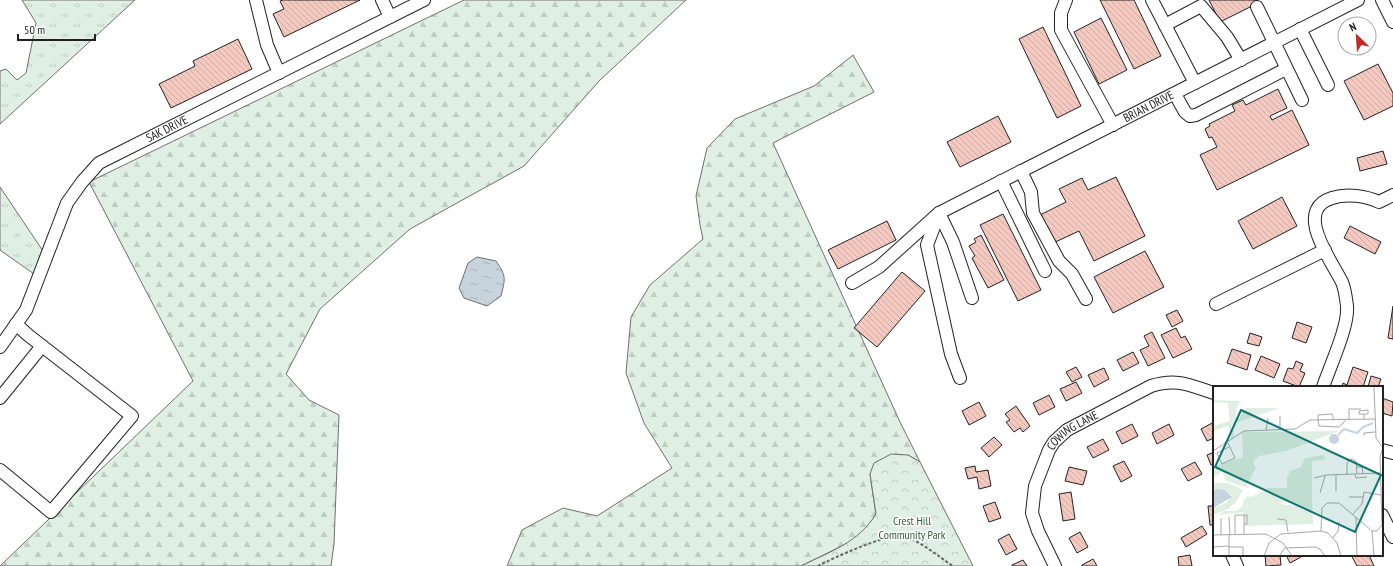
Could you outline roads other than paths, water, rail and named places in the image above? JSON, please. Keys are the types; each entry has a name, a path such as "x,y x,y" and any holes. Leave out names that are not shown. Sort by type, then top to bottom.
{"street":[{"path":"256,0 267,45 279,73"},
{"path":"382,0 390,17"},
{"name":"SAK DRIVE","path":"0,347 26,310 67,203 82,182 99,163 424,0"},
{"path":"1066,0 1061,12 1061,30 1113,125"},
{"path":"1152,0 1195,83"},
{"name":"BRIAN DRIVE","path":"852,283 879,266 940,213 1358,0"},
{"path":"1382,0 1393,22"},
{"path":"1165,25 1201,6 1228,37 1241,60"},
{"path":"1257,7 1273,43 1302,100"},
{"path":"1300,30 1328,85"},
{"path":"1175,94 1184,112 1190,116 1196,115 1286,69"},
{"path":"1021,172 1031,192 1033,212 1059,261 1072,274 1086,300"},
{"path":"1001,182 1045,271"},
{"path":"1323,386 1345,323 1347,307 1345,291 1315,226 1314,214 1318,205 1325,200 1337,196 1369,198 1379,202 1393,196"},
{"path":"940,213 953,242 972,298"},
{"path":"940,213 927,245 951,354 960,378"},
{"path":"1216,304 1325,250"},
{"path":"0,470 50,512 132,416 16,324"},
{"path":"0,398 42,346"},
{"name":"COWING LANE","path":"1055,566 1038,531 1032,507 1035,486 1044,462 1054,442 1075,425 1151,386 1172,381 1213,393"},
{"path":"1383,450 1393,453"},
{"path":"1383,516 1393,536"},
{"path":"1232,556 1237,566"}],"water":[{"path":"477,257 496,261 504,278 501,296 487,306 464,298 459,288 468,263"}],"park label":[{"name":"Crest Hill Community Park","path":"912,528"}]}
